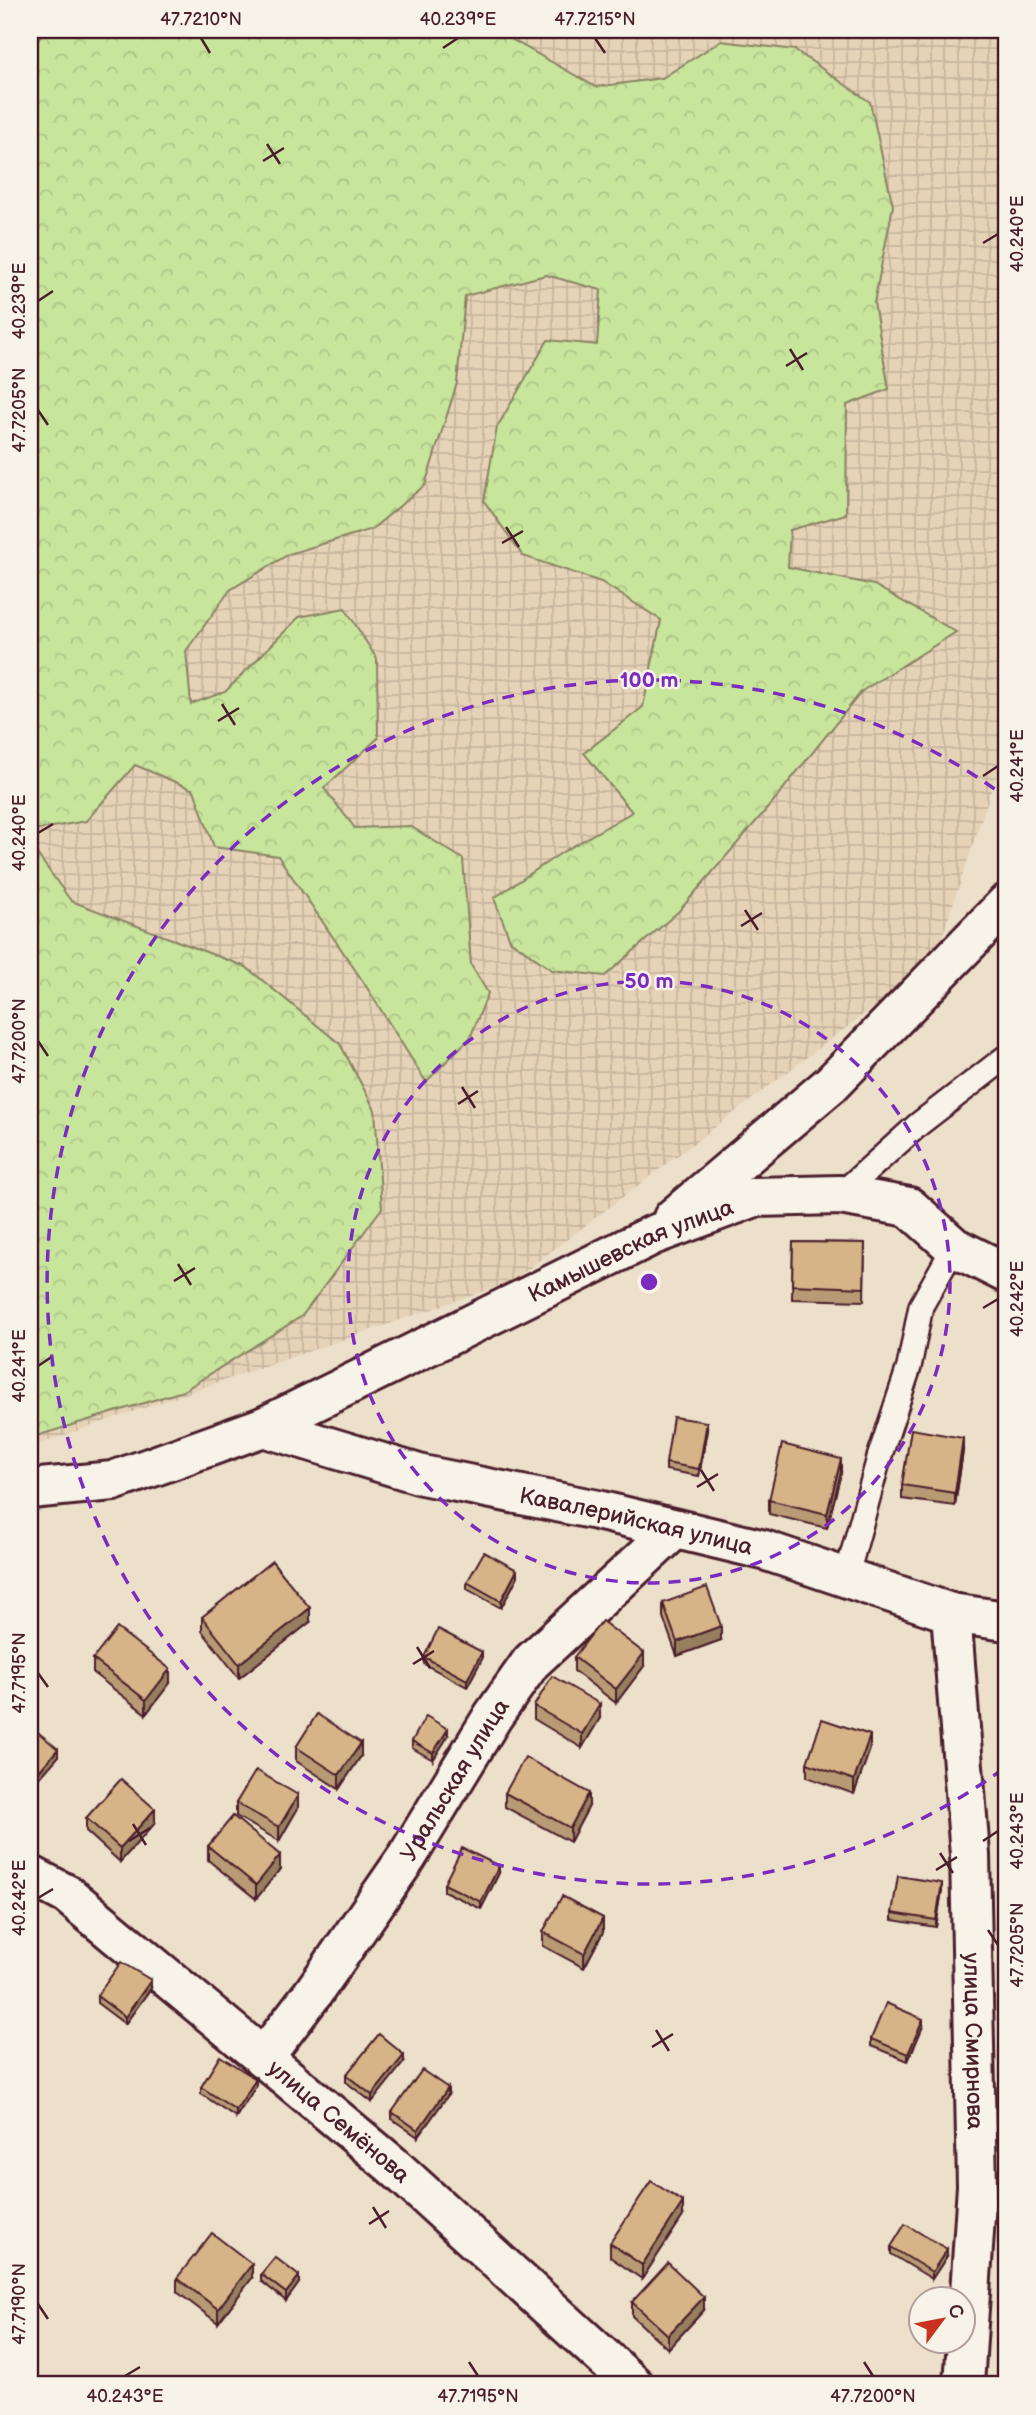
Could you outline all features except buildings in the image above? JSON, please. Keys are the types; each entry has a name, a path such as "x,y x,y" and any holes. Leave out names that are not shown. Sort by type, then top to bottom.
{"street":[{"path":"653,1235 831,1084 1006,904"},
{"name":"Камышевская улица","path":"30,1489 113,1481 263,1427 653,1235 755,1197 840,1195 909,1208 954,1247 1006,1273"},
{"name":"Кавалерийская улица","path":"263,1427 422,1475 764,1550 950,1613 1006,1620"},
{"name":"Уральская улица","path":"263,2058 313,1993 408,1857 493,1716 531,1662 675,1529"},
{"name":"улица Смирнова","path":"950,1613 970,1854 977,2186 964,2385"},
{"name":"улица Семёнова","path":"30,1875 68,1895 392,2165 634,2385"}],"lane":[{"path":"840,1195 919,1124 1006,1057"},
{"path":"846,1578 879,1458 909,1367 921,1306 954,1247"}],"shaded area":[{"path":"30,30 1006,30 1006,746 934,961 511,1282 30,1447"}],"green space":[{"path":"45,30 495,30 596,87 662,78 721,41 795,50 870,102 893,206 874,303 889,389 847,405 846,514 790,530 788,567 874,585 956,632 862,691 772,803 679,911 605,976 552,970 510,940 494,898 561,853 632,812 584,753 643,707 661,620 601,582 523,556 484,501 497,427 548,340 597,345 601,290 546,275 465,296 457,383 425,485 372,529 289,554 230,590 186,651 191,704 225,692 299,617 345,608 377,659 378,738 324,788 355,828 410,826 463,859 471,965 488,993 470,1038 426,1082 364,983 278,856 214,847 194,790 135,765 86,821 30,831 30,34 37,41"},
{"path":"30,844 71,901 246,967 340,1044 375,1110 382,1208 302,1316 183,1391 30,1438"}]}
